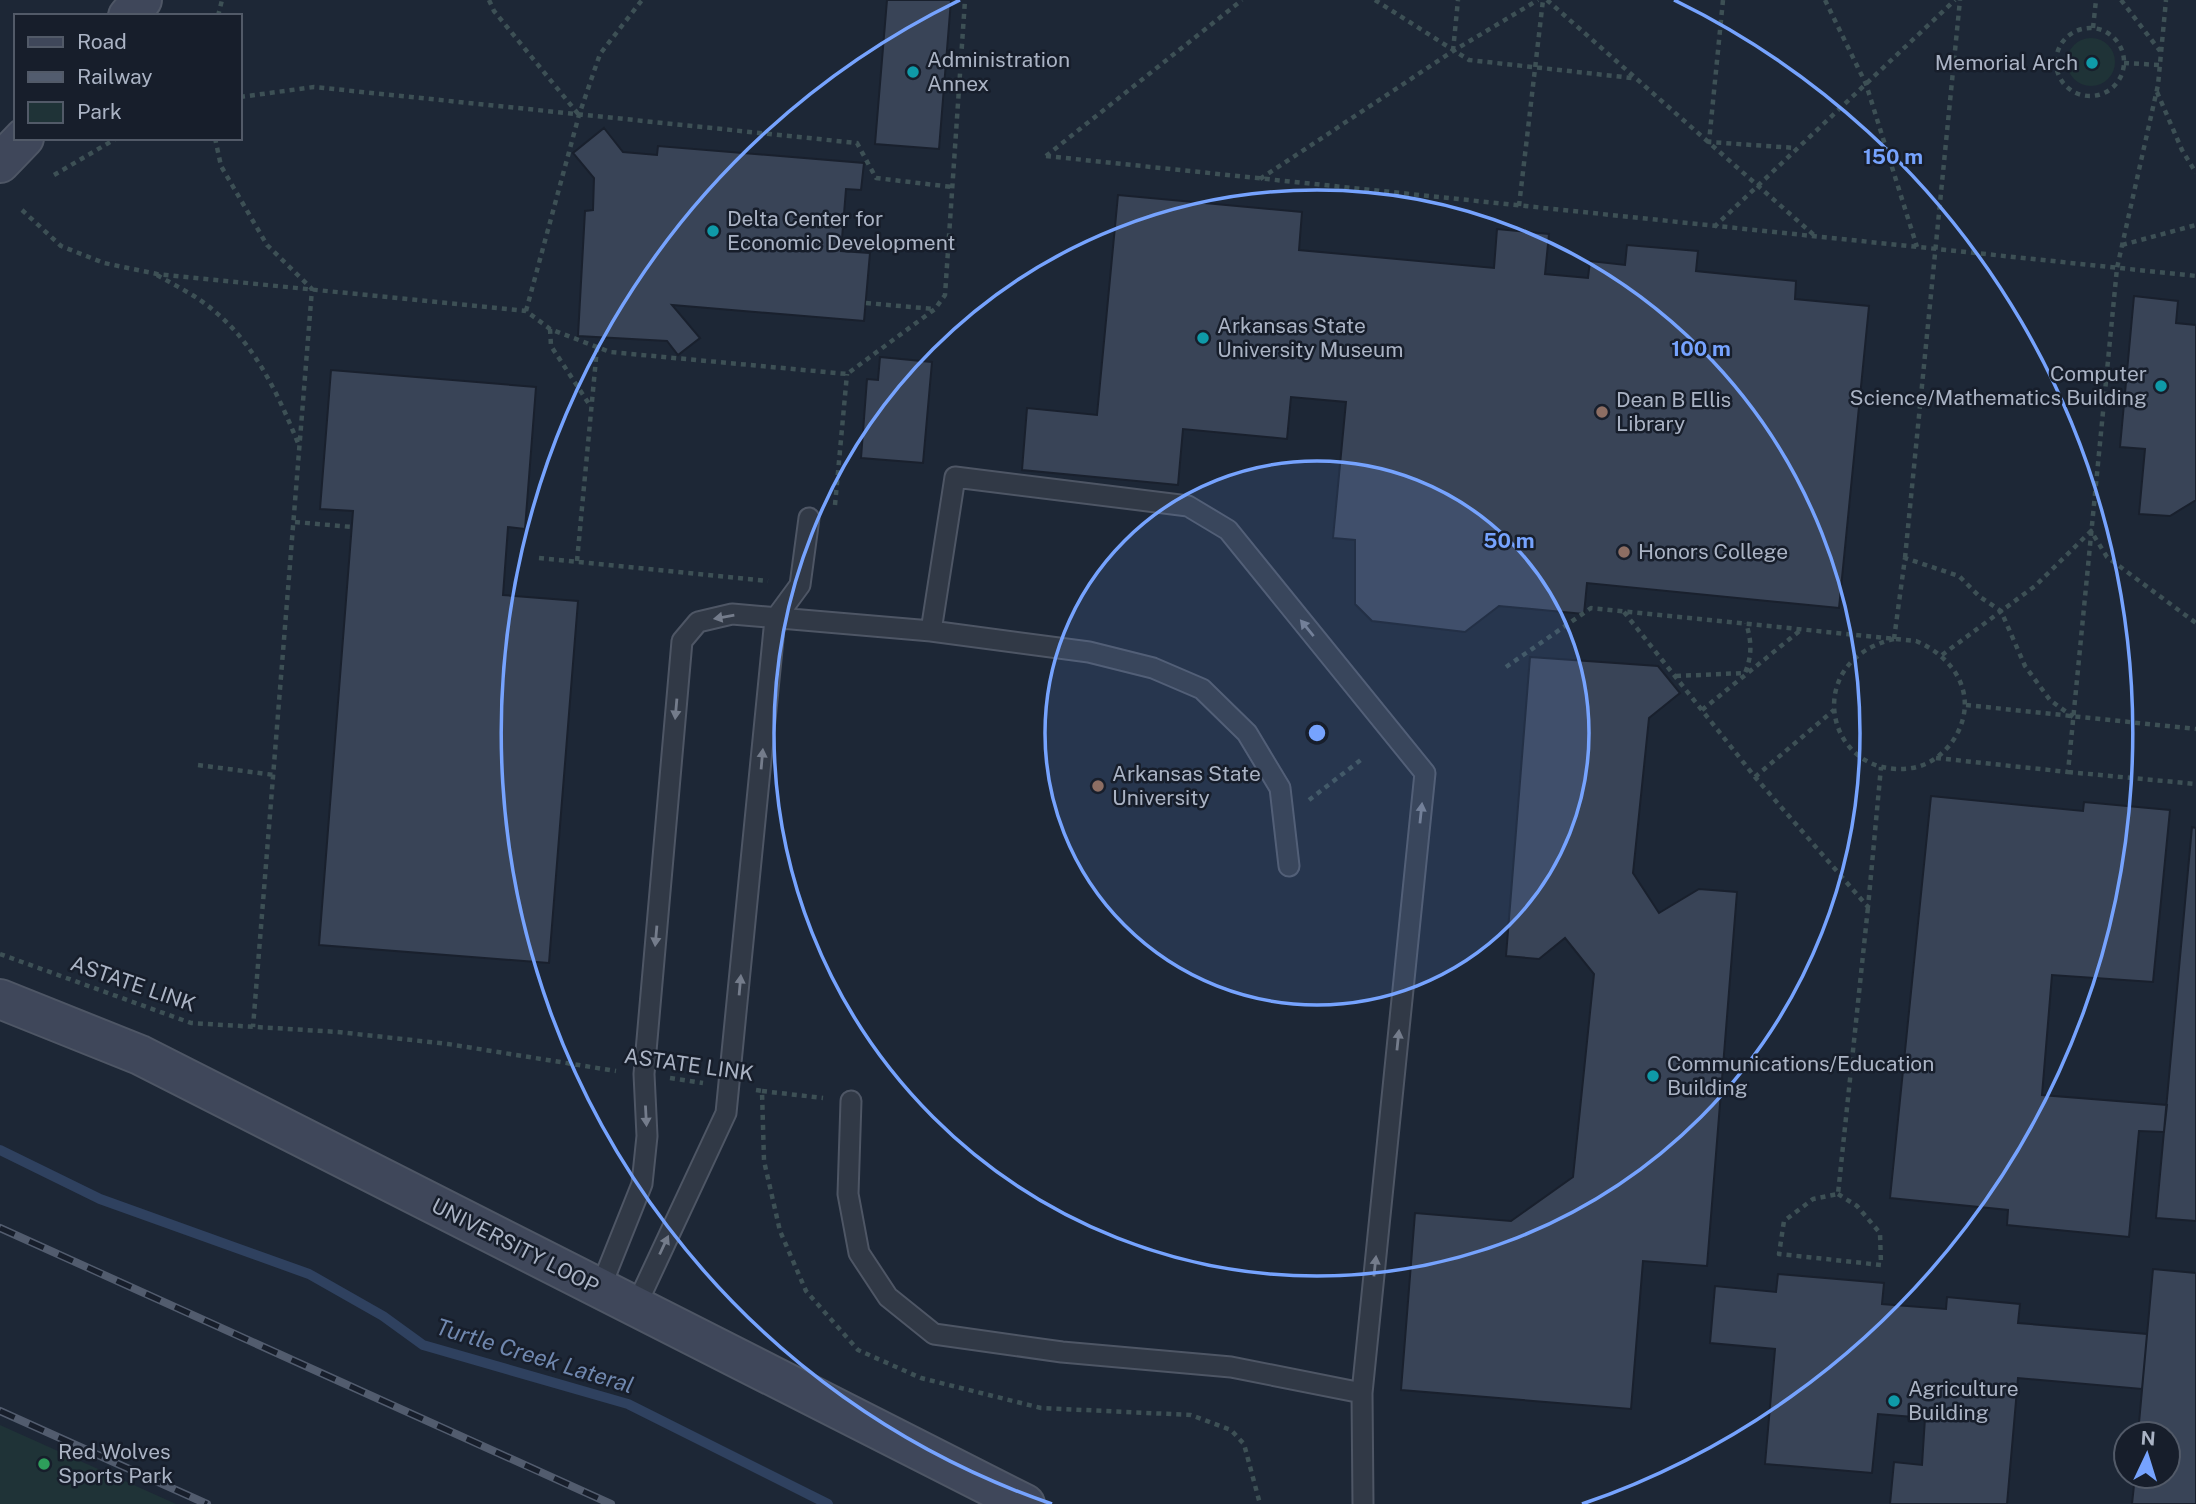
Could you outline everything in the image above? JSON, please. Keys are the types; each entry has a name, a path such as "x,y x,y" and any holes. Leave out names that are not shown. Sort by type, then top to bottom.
{"street":[{"path":"130,14 142,0"},
{"path":"0,163 21,140"},
{"name":"UNIVERSITY LOOP","path":"0,999 141,1055 1025,1504"}],"lane":[{"path":"931,631 955,477 1188,506 1228,530 1425,773 1362,1393 1363,1504"},
{"path":"635,1308 726,1113 775,620 800,585 809,518"},
{"path":"600,1289 642,1184 647,1136 644,1074 681,641 698,622 732,614 775,620 931,631 1099,654 1153,668 1202,689 1247,733 1280,788 1289,866"},
{"path":"851,1101 848,1194 859,1252 887,1297 934,1335 1062,1352 1231,1367 1362,1393"}],"path":[{"path":"489,0 494,11 579,115"},
{"path":"526,311 579,115 600,54 642,0"},
{"path":"22,210 61,246 104,263 157,274 526,311 550,329 610,352 847,374 934,309 945,296 965,0"},
{"path":"1242,0 1045,156 2196,276"},
{"path":"1375,0 1469,60 1633,78"},
{"path":"1453,51 1458,0"},
{"path":"1259,180 1453,51 1543,0"},
{"path":"1519,206 1543,0"},
{"path":"1543,0 1816,237"},
{"path":"1709,142 1723,0"},
{"path":"1825,0 1866,84 1917,247"},
{"path":"1714,227 1958,0"},
{"path":"1894,639 1905,558 1958,0"},
{"path":"2093,28 2096,0"},
{"path":"2121,0 2161,51"},
{"path":"2068,772 2117,268 2157,91 2166,0"},
{"path":"2093,28 2114,38 2121,47 2124,63 2119,81 2101,95 2078,94 2062,81 2056,60 2059,50 2073,34 2093,28"},
{"path":"2124,63 2160,65"},
{"path":"242,97 314,87 857,143 876,178 952,187"},
{"path":"2157,91 2182,150 2196,173"},
{"path":"54,175 114,140"},
{"path":"215,140 221,166 267,245 312,289 253,1027"},
{"path":"1709,142 1797,148"},
{"path":"2122,246 2196,225"},
{"path":"157,274 213,310 249,346 282,404 300,447"},
{"path":"866,303 934,309"},
{"path":"550,329 551,346 592,408"},
{"path":"578,561 597,348"},
{"path":"835,508 847,374"},
{"path":"295,523 352,527"},
{"path":"1942,655 2035,586 2091,531"},
{"path":"2091,531 2107,557 2196,623"},
{"path":"539,558 771,582"},
{"path":"1905,558 1959,576 1980,597 2001,611 2025,666 2050,700 2073,717"},
{"path":"1506,667 1591,608 1916,641 1942,655 1952,664 1962,683 1965,705 1962,725 1952,744 1936,758 1909,768 1881,767 1863,758 1849,746 1839,729 1834,710 1835,690 1843,670 1856,654 1874,643 1894,639"},
{"path":"1624,612 1755,778 1868,907"},
{"path":"1745,673 1750,660 1751,639 1746,623"},
{"path":"1702,710 1803,629"},
{"path":"1675,676 1745,673"},
{"path":"1965,705 2196,729"},
{"path":"1755,778 1834,710"},
{"path":"1936,758 2196,784"},
{"path":"1300,807 1362,759"},
{"path":"198,765 274,775"},
{"path":"1838,1194 1881,767"},
{"name":"ASTATE LINK","path":"0,954 191,1023 448,1044 517,1057 762,1091 764,1161 780,1231 806,1291 858,1350 921,1378 1041,1408 1191,1415 1231,1430 1244,1444 1260,1504"},
{"path":"762,1091 851,1101"},
{"path":"1838,1194 1857,1206 1880,1233 1881,1265 1779,1254 1784,1221 1813,1199 1838,1194"}],"green space":[{"path":"2091,38 2108,45 2115,62 2108,79 2091,86 2074,79 2067,62 2074,45"},
{"name":"Red Wolves Sports Park","path":"0,1425 176,1504 0,1504"}],"building":[{"name":"Administration Annex","path":"887,0 951,0 939,149 875,144"},
{"name":"Delta Center for Economic Development","path":"604,128 623,152 657,155 658,146 864,163 861,190 846,189 841,251 870,253 864,321 672,305 700,338 678,355 667,341 578,336 585,211 593,210 594,178 573,153"},
{"name":"Dean B Ellis Library","path":"1118,195 1302,212 1299,250 1494,268 1497,229 1549,234 1545,274 1588,278 1590,261 1625,265 1627,245 1698,251 1696,271 1796,281 1795,299 1869,306 1839,608 1587,583 1584,614 1499,606 1465,632 1372,621 1355,604 1355,540 1333,538 1346,402 1291,397 1287,439 1183,429 1178,485 1022,470 1027,408 1097,415"},
{"name":"Computer Science/Mathematics Building","path":"2134,296 2178,301 2176,323 2196,325 2196,500 2170,516 2139,514 2145,449 2120,447"},
{"path":"880,357 932,362 923,463 861,458 867,379 878,380"},
{"path":"331,370 536,387 525,529 508,527 503,595 578,601 549,963 319,945 353,511 320,509"},
{"name":"Communications/Education Building","path":"1530,657 1658,666 1680,693 1649,718 1633,873 1659,913 1699,889 1737,892 1707,1266 1643,1261 1631,1409 1401,1390 1415,1213 1511,1221 1573,1177 1594,974 1565,938 1539,959 1506,956"},
{"path":"1931,796 2083,811 2084,802 2170,810 2153,982 2052,975 2042,1095 2167,1105 2164,1132 2139,1131 2129,1237 2007,1225 2008,1210 1890,1198"},
{"path":"2192,827 2196,828 2196,1221 2156,1218"},
{"path":"2153,1269 2196,1273 2196,1504 2132,1504 2134,1490 2182,1490 2182,1420 2139,1420"},
{"name":"Agriculture Building","path":"1778,1274 1884,1283 1882,1304 1946,1309 1947,1297 2020,1304 2018,1323 2147,1334 2142,1389 2018,1378 2007,1504 1890,1504 1894,1462 1922,1465 1925,1418 1878,1414 1872,1473 1765,1464 1775,1349 1710,1343 1715,1286 1776,1292"}],"waterway":[{"name":"Turtle Creek Lateral","path":"0,1150 100,1199 309,1274 383,1316 423,1345 628,1404 828,1504"}],"railway":[{"path":"0,1228 611,1504"},
{"path":"0,1411 207,1504"}],"place":[{"name":"Memorial Arch","path":"2092,63"},
{"name":"Administration Annex","path":"913,72"},
{"name":"Delta Center for Economic Development","path":"713,231"},
{"name":"Arkansas State University Museum","path":"1203,338"},
{"name":"Computer Science/Mathematics Building","path":"2161,386"},
{"name":"Dean B Ellis Library","path":"1602,412"},
{"name":"Honors College","path":"1624,552"},
{"name":"Arkansas State University","path":"1098,786"},
{"name":"Communications/Education Building","path":"1653,1076"},
{"name":"Agriculture Building","path":"1894,1401"},
{"name":"Red Wolves Sports Park","path":"44,1464"}]}
